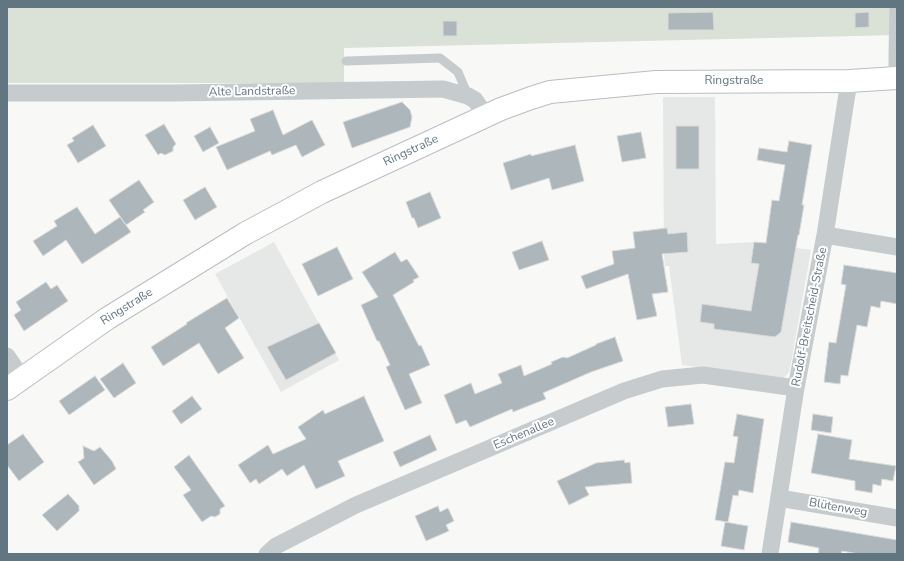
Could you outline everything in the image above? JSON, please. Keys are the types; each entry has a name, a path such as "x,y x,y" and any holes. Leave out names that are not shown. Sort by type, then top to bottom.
{"main road":[{"name":"Ringstraße","path":"14,384 108,318 287,211 322,192 501,109 531,98 550,92 656,82 849,80 895,78"}],"street":[{"name":"Rudolf-Breitscheid-Straße","path":"770,554 796,388 825,234 849,80"},
{"name":"Alte Landstraße","path":"7,93 173,93 443,89 468,96 475,100 486,116"},
{"path":"825,234 897,247"},
{"name":"Ringstraße","path":"7,356 14,384"},
{"name":"Eschenallee","path":"267,554 276,546 356,505 632,389 662,380 703,375 796,388"},
{"name":"Blütenweg","path":"779,498 897,518"}],"lane":[{"path":"894,7 892,56 895,78"},
{"path":"346,61 440,58 458,72 468,96"}],"shaded area":[{"path":"7,7 897,7 897,35 344,48 344,83 7,83"},
{"path":"663,97 715,97 716,244 754,242 811,250 792,358 789,372 784,378 682,365 669,266 665,266 664,254"},
{"path":"274,242 339,360 281,392 215,274"}],"building":[{"path":"713,12 714,30 668,30 668,13"},
{"path":"869,12 869,27 855,28 855,13"},
{"path":"443,21 457,21 457,36 443,36"},
{"path":"402,102 410,110 412,117 410,127 352,148 343,122"},
{"path":"273,110 283,135 312,120 325,145 302,157 296,145 272,155 270,151 227,170 216,147 255,131 250,119"},
{"path":"164,124 176,144 173,147 173,151 165,155 161,153 158,155 145,135"},
{"path":"93,125 106,146 78,163 67,145 74,141 72,138"},
{"path":"676,126 699,126 699,169 676,169"},
{"path":"210,127 219,143 203,152 194,136"},
{"path":"641,132 646,158 622,162 617,136"},
{"path":"789,141 812,145 802,205 804,205 781,332 775,337 714,329 714,324 700,322 702,304 751,311 759,264 751,263 754,242 766,243 772,200 779,201 785,165 757,160 759,148 787,152"},
{"path":"575,145 584,181 552,190 549,178 511,190 503,163 531,154 531,156"},
{"path":"139,180 154,202 143,210 145,212 126,225 109,200"},
{"path":"205,187 217,207 195,220 183,200"},
{"path":"430,192 441,218 418,228 414,218 412,218 406,202"},
{"path":"77,207 95,234 120,217 131,232 82,264 66,240 43,256 33,241 57,226 54,221"},
{"path":"667,228 668,234 687,232 688,252 662,254 668,292 652,294 657,316 637,320 628,274 586,289 581,276 614,264 612,251 635,248 633,232"},
{"path":"542,241 549,260 519,270 512,252"},
{"path":"337,247 353,279 318,296 302,264"},
{"path":"395,252 401,262 407,259 419,277 413,280 414,282 393,295 419,346 421,345 430,365 409,374 422,403 405,410 386,367 390,365 379,341 377,341 361,305 378,297 362,272"},
{"path":"844,265 897,273 897,304 881,301 880,308 871,306 867,327 857,325 848,376 841,375 840,384 824,382 829,342 836,343 846,285 841,284"},
{"path":"46,282 51,289 57,285 68,301 24,331 14,315 21,310 16,302"},
{"path":"227,298 239,318 225,328 244,358 218,374 199,343 163,366 151,347 187,324 186,323"},
{"path":"319,323 336,353 286,380 267,347"},
{"path":"615,337 623,361 591,372 543,393 546,399 513,412 512,409 470,427 466,420 456,424 444,395 471,383 475,394 502,383 498,374 521,365 524,376 552,364 551,362 563,357 567,358 596,344"},
{"path":"123,363 136,383 114,398 100,379"},
{"path":"95,376 105,390 69,415 59,401"},
{"path":"192,396 202,409 181,424 172,411"},
{"path":"364,396 384,441 338,461 345,476 316,489 304,465 287,476 282,469 259,484 256,479 250,483 238,465 268,445 273,454 306,439 298,427 323,410 325,414"},
{"path":"691,404 694,424 668,427 665,407"},
{"path":"737,414 764,419 753,493 739,490 738,496 733,495 728,522 715,520 725,462 734,463 738,437 733,436"},
{"path":"813,414 833,417 831,433 811,430"},
{"path":"23,434 44,462 19,481 7,465 7,445"},
{"path":"818,434 852,440 849,459 896,466 893,481 882,479 881,486 873,484 872,493 855,490 855,481 811,473"},
{"path":"430,435 437,450 400,467 393,452"},
{"path":"83,446 94,451 100,447 112,461 116,469 94,485 78,462 84,458"},
{"path":"189,455 225,506 220,509 220,514 215,517 211,516 202,522 183,495 191,490 174,467"},
{"path":"624,460 625,463 630,462 632,483 585,487 589,495 569,505 557,481 596,463"},
{"path":"68,494 79,506 79,511 57,531 42,515"},
{"path":"438,506 440,512 448,508 454,521 446,525 449,531 426,541 415,516"},
{"path":"725,522 748,526 744,550 721,546"},
{"path":"791,522 897,540 897,554 859,554 842,551 841,554 818,554 819,548 788,542"}]}
